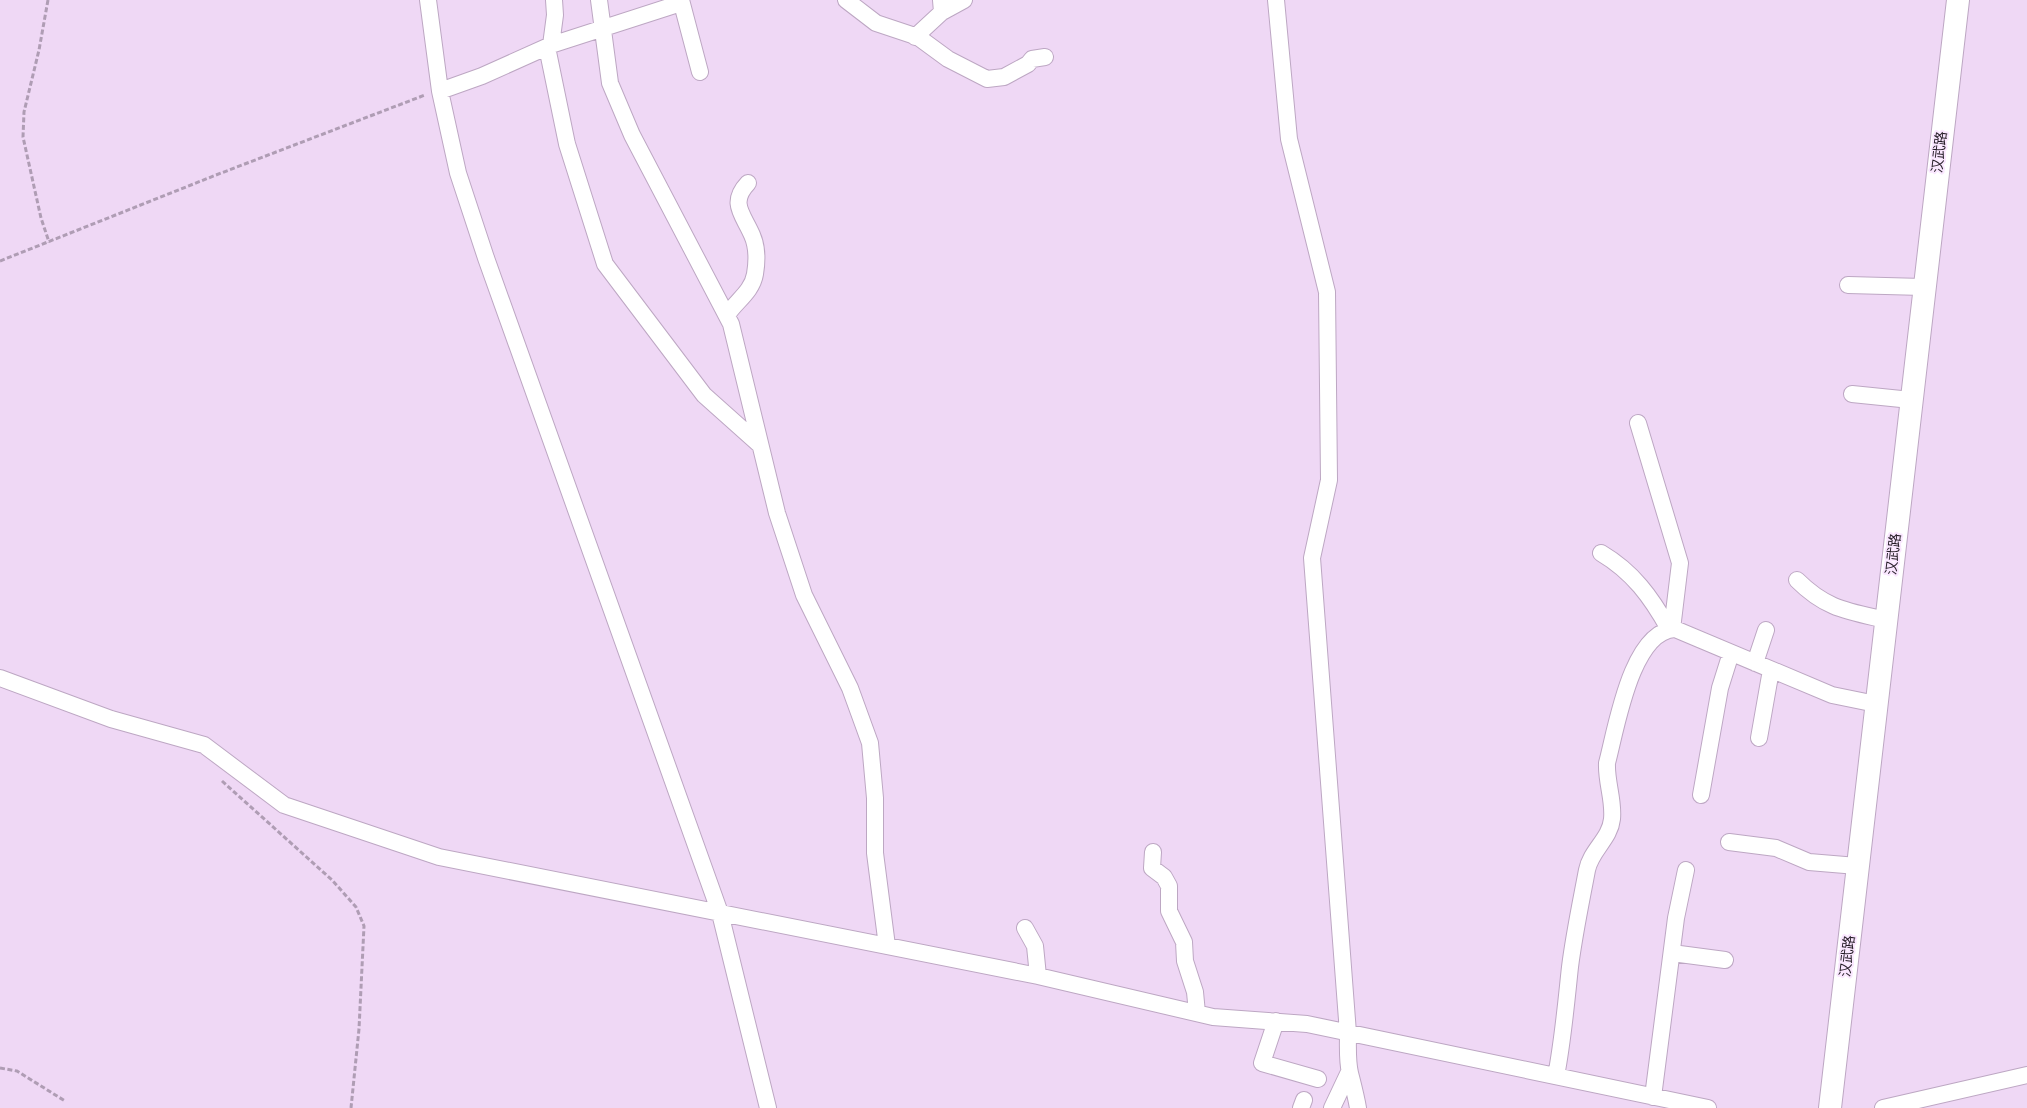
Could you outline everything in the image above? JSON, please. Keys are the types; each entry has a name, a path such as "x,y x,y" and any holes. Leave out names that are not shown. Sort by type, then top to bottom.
{"main road":[{"name":"汉武路","path":"1830,1108 1958,0"}],"street":[{"path":"428,0 440,91 458,172 486,258 720,913 768,1108"},
{"path":"554,0 555,15 549,46 567,144 605,264 704,395 760,445"},
{"path":"599,0 610,83 632,135 727,316 746,380 777,513 804,595 850,688 870,744 875,798 875,853 887,946"},
{"path":"440,91 482,76 549,46 672,6 680,0 700,72"},
{"path":"846,0 876,23 915,36 948,59 987,79 1004,77 1028,64 1032,59 1045,57"},
{"path":"915,36 942,6 964,0"},
{"path":"1276,0 1289,139 1327,292 1329,480 1312,558 1350,1072 1356,1090 1358,1108"},
{"path":"727,316 733,305 751,288 755,275 755,249 752,236 738,207 741,191 748,183"},
{"path":"1848,285 1924,287"},
{"path":"1852,394 1911,400"},
{"path":"1556,1076 1567,1012 1570,966 1588,866 1595,851 1609,832 1612,821 1613,808 1606,773 1607,763 1623,698 1637,660 1670,629 1680,564 1638,423"},
{"path":"1601,553 1630,572 1652,599 1670,629 1832,695 1876,704"},
{"path":"1797,580 1809,592 1827,604 1886,620"},
{"path":"1755,663 1766,630"},
{"path":"1701,795 1720,688 1731,653"},
{"path":"1759,738 1771,670"},
{"path":"0,678 110,719 204,745 284,805 345,824 392,843 438,857 1038,976 1213,1017 1307,1024 1708,1108"},
{"path":"1729,842 1776,848 1809,862 1857,866"},
{"path":"1153,852 1152,868 1164,877 1169,886 1169,911 1184,942 1185,960 1195,992 1197,1013"},
{"path":"1653,1097 1676,918 1686,870"},
{"path":"1025,928 1035,946 1038,976"},
{"path":"1672,953 1725,960"},
{"path":"1276,1021 1262,1063 1318,1079"},
{"path":"1332,1108 1350,1072"},
{"path":"1883,1108 2027,1074"}],"path":[{"path":"48,0 39,50 24,112 23,137 41,218 49,242"},
{"path":"0,261 313,136 418,96 440,91"},
{"path":"220,780 332,880 356,908 364,926 359,1029 351,1108"},
{"path":"0,1068 17,1071 65,1102"}]}
